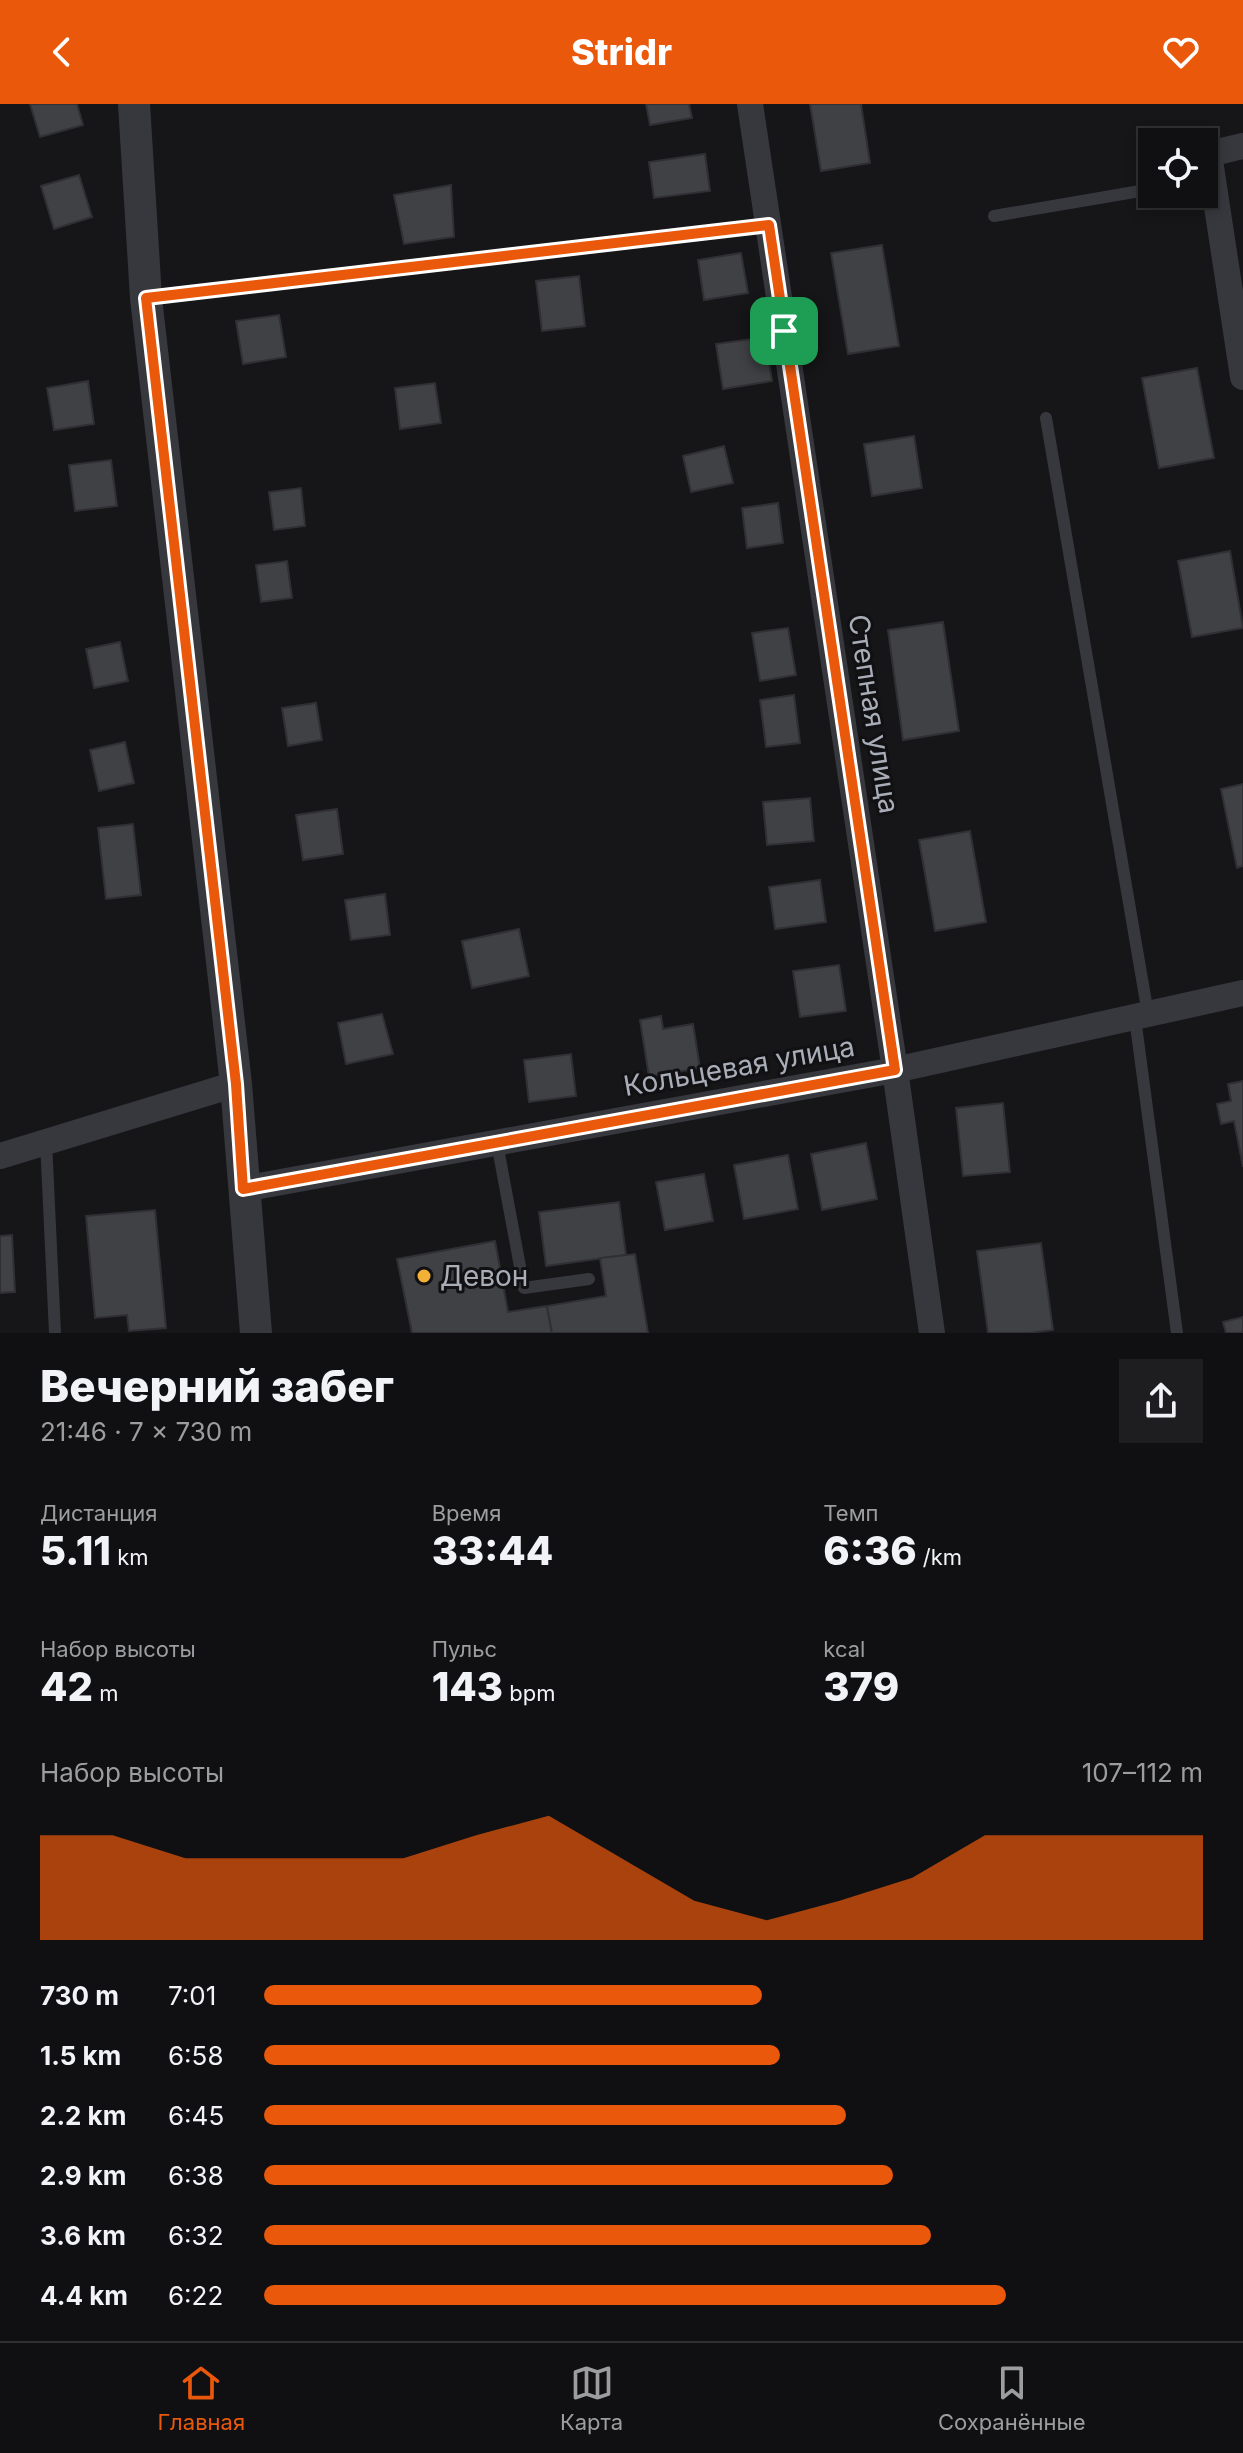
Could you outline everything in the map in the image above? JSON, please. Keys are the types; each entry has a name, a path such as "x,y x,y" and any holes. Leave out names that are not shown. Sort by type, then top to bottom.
{"street":[{"path":"134,104 146,298 236,1084 256,1333"},
{"name":"Степная улица","path":"750,104 932,1333"},
{"path":"1218,164 1243,146"},
{"path":"1214,208 1243,377"},
{"name":"Кольцевая улица","path":"243,1189 895,1070 1243,993"},
{"path":"0,1156 236,1084"}],"lane":[{"path":"994,216 1138,191"},
{"path":"146,298 769,225"},
{"path":"1046,418 1095,692 1141,1016 1177,1333"},
{"path":"46,1141 55,1333"},
{"path":"497,1143 524,1288 589,1279"}],"building":[{"path":"30,104 77,104 83,125 40,137"},
{"path":"646,104 689,104 692,118 650,125"},
{"path":"810,104 861,104 870,163 821,171"},
{"path":"705,154 710,191 654,198 649,162"},
{"path":"79,175 92,217 54,229 41,186"},
{"path":"451,185 454,237 404,244 394,195"},
{"path":"882,245 899,346 848,354 831,253"},
{"path":"741,253 748,293 704,300 698,260"},
{"path":"579,276 585,326 542,331 536,281"},
{"path":"279,315 286,357 243,364 236,321"},
{"path":"765,337 772,381 723,389 716,344"},
{"path":"1197,368 1214,458 1159,468 1142,378"},
{"path":"88,381 94,424 54,430 47,388"},
{"path":"435,383 441,423 400,429 395,388"},
{"path":"914,436 922,488 872,496 864,444"},
{"path":"724,446 733,483 691,492 683,456"},
{"path":"111,460 117,506 75,511 69,465"},
{"path":"301,488 305,526 274,530 269,492"},
{"path":"778,503 783,543 747,548 742,508"},
{"path":"1230,551 1243,628 1192,637 1178,561"},
{"path":"287,561 292,598 261,602 256,565"},
{"path":"943,622 959,731 903,740 888,630"},
{"path":"788,628 796,675 760,681 752,633"},
{"path":"120,642 128,681 94,688 86,649"},
{"path":"794,695 800,743 766,747 760,700"},
{"path":"316,703 322,740 288,746 282,708"},
{"path":"125,742 134,783 99,791 90,750"},
{"path":"1243,784 1243,866 1237,868 1221,789"},
{"path":"810,798 814,841 767,845 763,802"},
{"path":"337,809 343,854 303,860 296,815"},
{"path":"133,824 141,895 106,899 98,828"},
{"path":"970,831 986,922 935,931 919,840"},
{"path":"820,880 826,922 775,929 769,887"},
{"path":"385,894 390,935 351,940 345,900"},
{"path":"519,929 529,976 472,988 462,941"},
{"path":"839,965 846,1011 800,1017 793,971"},
{"path":"382,1014 393,1054 346,1064 338,1023"},
{"path":"661,1016 663,1029 693,1024 700,1068 649,1077 640,1020"},
{"path":"571,1054 576,1096 529,1102 524,1060"},
{"path":"1243,1081 1243,1167 1234,1121 1221,1124 1217,1104 1231,1101 1228,1084"},
{"path":"1003,1103 1010,1172 963,1176 956,1108"},
{"path":"866,1143 877,1199 822,1210 811,1154"},
{"path":"788,1155 798,1209 744,1219 734,1165"},
{"path":"704,1174 713,1221 665,1230 656,1182"},
{"path":"619,1202 626,1255 546,1266 539,1212"},
{"path":"155,1210 166,1328 129,1331 127,1315 95,1318 86,1216"},
{"path":"12,1235 15,1292 0,1293 0,1236"},
{"path":"495,1241 508,1312 547,1306 552,1333 412,1333 397,1259"},
{"path":"1041,1243 1053,1330 988,1333 977,1251"},
{"path":"635,1254 648,1333 552,1333 547,1306 606,1296 600,1258"},
{"path":"1243,1317 1243,1333 1226,1333 1223,1322"}],"place":[{"name":"Девон","path":"424,1276"}],"route":[{"path":"769,225 784,331 895,1070 243,1189 236,1084 146,298 769,225"}]}
